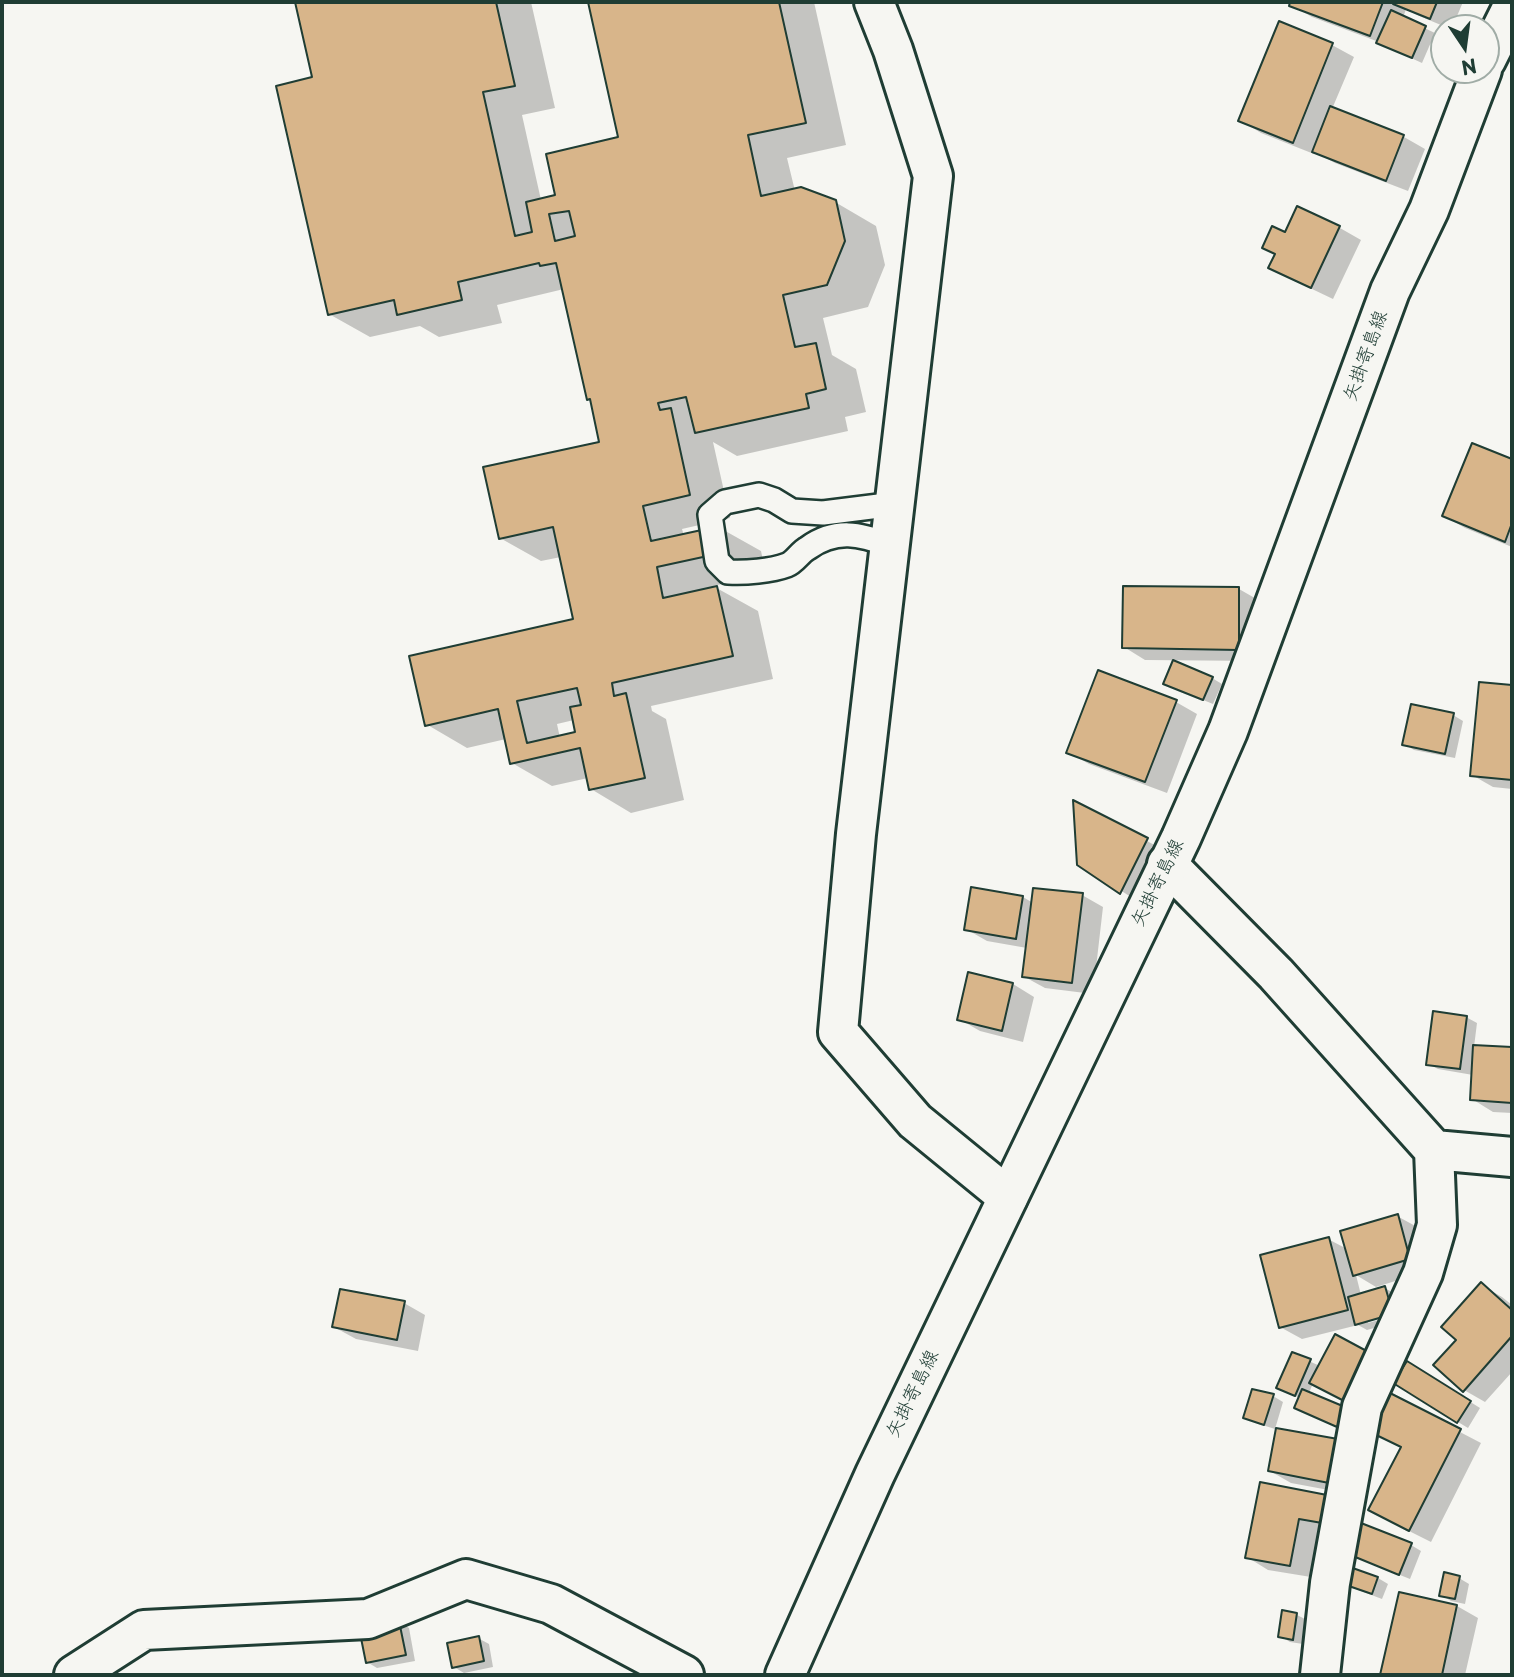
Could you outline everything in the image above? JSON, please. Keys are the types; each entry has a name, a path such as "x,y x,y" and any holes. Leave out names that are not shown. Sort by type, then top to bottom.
{"street":[{"path":"874,2 893,50 933,176 856,834 838,1032 915,1121 1008,1196"},
{"path":"1500,32 1512,8"},
{"name":"矢掛寄島線","path":"785,1675 875,1474 1228,731 1390,291 1429,209 1477,84"},
{"path":"1167,864 1276,974 1434,1150 1437,1225 1423,1273 1362,1407 1330,1583 1320,1675"},
{"path":"1434,1150 1512,1157"},
{"path":"74,1675 144,1630 368,1619 466,1579 551,1604 684,1675"}],"lane":[{"path":"890,545 869,537 839,534 808,547 789,564 746,573 728,572 717,561 710,515 725,502 760,495 774,500 792,512 823,513 895,504"}],"building":[{"path":"295,2 496,2 515,86 483,92 515,236 532,232 526,202 555,195 546,154 618,137 588,2 779,2 806,123 748,135 761,196 801,187 836,200 845,241 827,285 783,295 795,347 816,343 826,389 806,394 809,408 695,433 686,397 658,403 660,410 671,408 690,495 643,506 651,541 720,526 726,552 657,567 663,598 717,586 733,656 612,683 614,696 626,693 645,778 589,790 580,748 510,764 498,709 425,726 409,656 573,619 553,527 499,539 483,467 599,442 556,263 540,266 539,263 458,282 462,300 397,315 394,300 328,315 276,86 312,77","holes":["569,211 575,236 555,241 549,214","577,688 581,705 570,707 575,732 527,743 517,701"]},
{"path":"1290,2 1383,2 1370,36 1289,6"},
{"path":"1394,2 1437,2 1430,19 1393,4"},
{"path":"1391,10 1426,26 1412,58 1376,43"},
{"path":"1279,21 1333,43 1293,143 1238,121"},
{"path":"1330,106 1404,135 1386,181 1312,152"},
{"path":"1297,206 1340,226 1311,288 1268,268 1275,254 1262,248 1272,226 1285,232"},
{"path":"1472,443 1512,459 1512,523 1505,542 1442,516"},
{"path":"1123,586 1239,587 1239,650 1122,648"},
{"path":"1173,660 1213,677 1203,700 1163,684"},
{"path":"1098,670 1177,700 1145,782 1066,753"},
{"path":"1479,682 1512,685 1512,780 1470,776"},
{"path":"1411,704 1454,713 1445,754 1402,745"},
{"path":"1073,800 1148,838 1120,894 1077,865"},
{"path":"971,887 1023,896 1016,939 964,930"},
{"path":"1033,888 1083,893 1072,983 1022,977"},
{"path":"968,972 1013,983 1002,1031 957,1020"},
{"path":"1433,1011 1467,1016 1460,1069 1426,1065"},
{"path":"1473,1045 1512,1047 1512,1103 1470,1100"},
{"path":"1398,1214 1410,1259 1353,1276 1340,1231"},
{"path":"1329,1237 1348,1310 1279,1328 1260,1255"},
{"path":"1481,1282 1512,1310 1512,1336 1463,1392 1433,1365 1456,1340 1441,1327"},
{"path":"1385,1286 1393,1314 1355,1325 1348,1297"},
{"path":"340,1289 405,1301 397,1340 332,1327"},
{"path":"1335,1334 1374,1355 1348,1403 1309,1383"},
{"path":"1292,1352 1311,1359 1295,1396 1276,1388"},
{"path":"1407,1361 1471,1401 1457,1423 1393,1383"},
{"path":"1252,1389 1274,1394 1264,1425 1243,1418"},
{"path":"1302,1389 1345,1407 1337,1427 1294,1408"},
{"path":"1390,1393 1461,1429 1409,1531 1368,1510 1401,1447 1370,1432"},
{"path":"1276,1428 1338,1439 1329,1483 1268,1471"},
{"path":"1260,1482 1327,1495 1322,1523 1299,1519 1290,1566 1245,1558"},
{"path":"1361,1523 1412,1543 1399,1575 1348,1554"},
{"path":"1347,1566 1378,1577 1372,1594 1340,1583"},
{"path":"1444,1572 1460,1576 1455,1599 1439,1596"},
{"path":"1399,1592 1457,1605 1442,1675 1380,1675"},
{"path":"1282,1610 1297,1613 1293,1640 1278,1637"},
{"path":"399,1621 406,1655 366,1663 359,1628"},
{"path":"479,1636 484,1661 452,1668 447,1643"}]}
